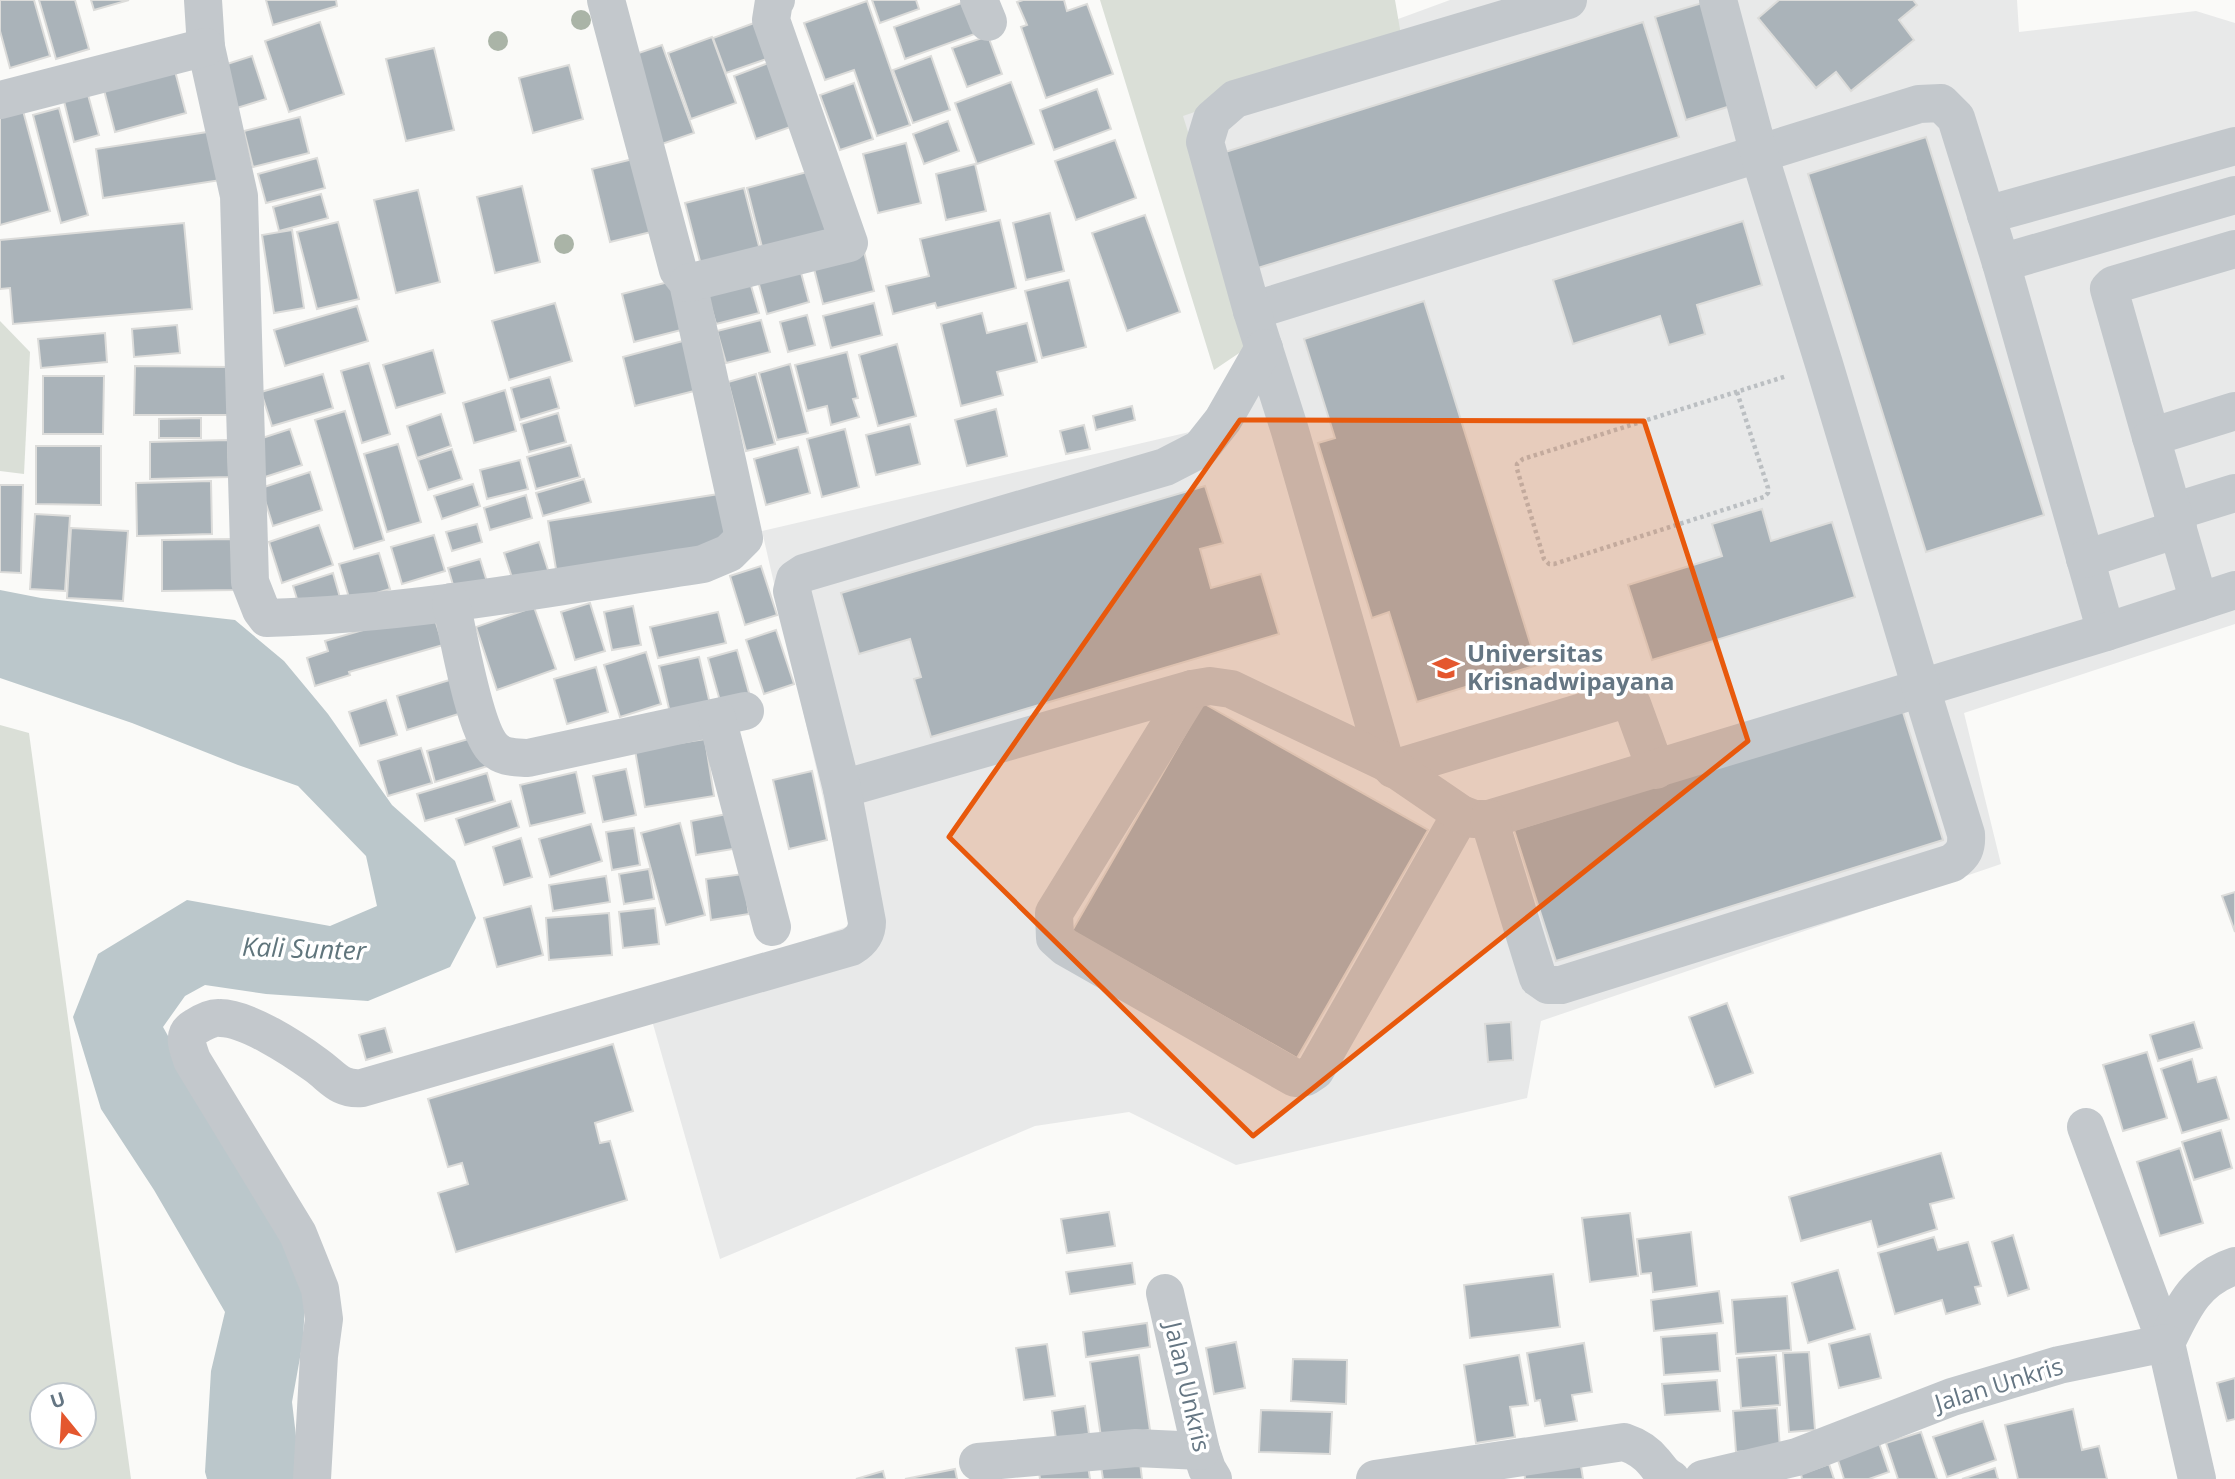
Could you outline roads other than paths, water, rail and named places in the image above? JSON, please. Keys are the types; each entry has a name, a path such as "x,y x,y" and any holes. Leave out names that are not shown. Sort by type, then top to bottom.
{"street":[{"path":"203,0 206,47 239,195 250,582 267,618 320,616 451,602 703,565 729,553 744,537 688,283 678,270 606,0"},
{"path":"688,283 849,243 771,20 776,0"},
{"path":"1389,765 1252,311 1205,142 1212,119 1235,99 1568,0"},
{"path":"842,789 1192,689 1210,686 1231,689 1389,765 1475,816 1538,978 1548,985 1561,985 1952,863 1964,854 1966,834 1759,154 1718,0"},
{"path":"0,100 206,47"},
{"path":"1252,311 1919,104 1941,103 1956,118 2001,263 2106,632"},
{"path":"1986,215 2235,146"},
{"path":"2001,263 2235,195"},
{"path":"2199,602 2109,289 2113,285 2235,249"},
{"path":"312,1479 319,1356 324,1320 320,1289 298,1234 192,1059 186,1035 189,1031 201,1023 219,1017 244,1024 291,1047 341,1086 350,1089 362,1088 858,943 864,935 867,922 842,789 792,591 795,579 804,573 1165,467 1200,449 1223,420 1264,348"},
{"path":"2151,437 2235,411"},
{"path":"2085,559 2235,493"},
{"path":"1192,689 1054,913 1055,938 1065,947 1295,1077 1306,1077 1315,1071 1475,816 1656,769 2235,590"},
{"path":"451,602 479,720 492,747 505,757 528,758 731,715 772,928"},
{"path":"1389,765 1619,701 1632,705 1638,715 1656,769"},
{"path":"2086,1127 2166,1343 2197,1479"},
{"path":"2166,1343 2185,1305 2203,1282 2235,1266"},
{"name":"Jalan Unkris","path":"1165,1293 1207,1465"},
{"name":"Jalan Unkris","path":"1714,1478 1797,1457 1952,1397 2059,1365 2166,1343"},
{"path":"1375,1479 1624,1442 1637,1447 1671,1479"},
{"path":"978,1462 1136,1448 1207,1465"}],"water":[{"name":"Kali Sunter","path":"0,590 41,598 235,620 284,661 328,714 392,805 455,861 476,918 450,967 368,1001 266,994 205,985 185,996 163,1027 307,1263 303,1341 292,1402 301,1479 207,1479 205,1472 211,1371 225,1312 154,1190 101,1109 73,1017 98,954 187,900 330,926 377,906 366,856 298,786 132,723 0,678"}],"place":[{"name":"Universitas Krisnadwipayana","path":"1446,668"}]}
